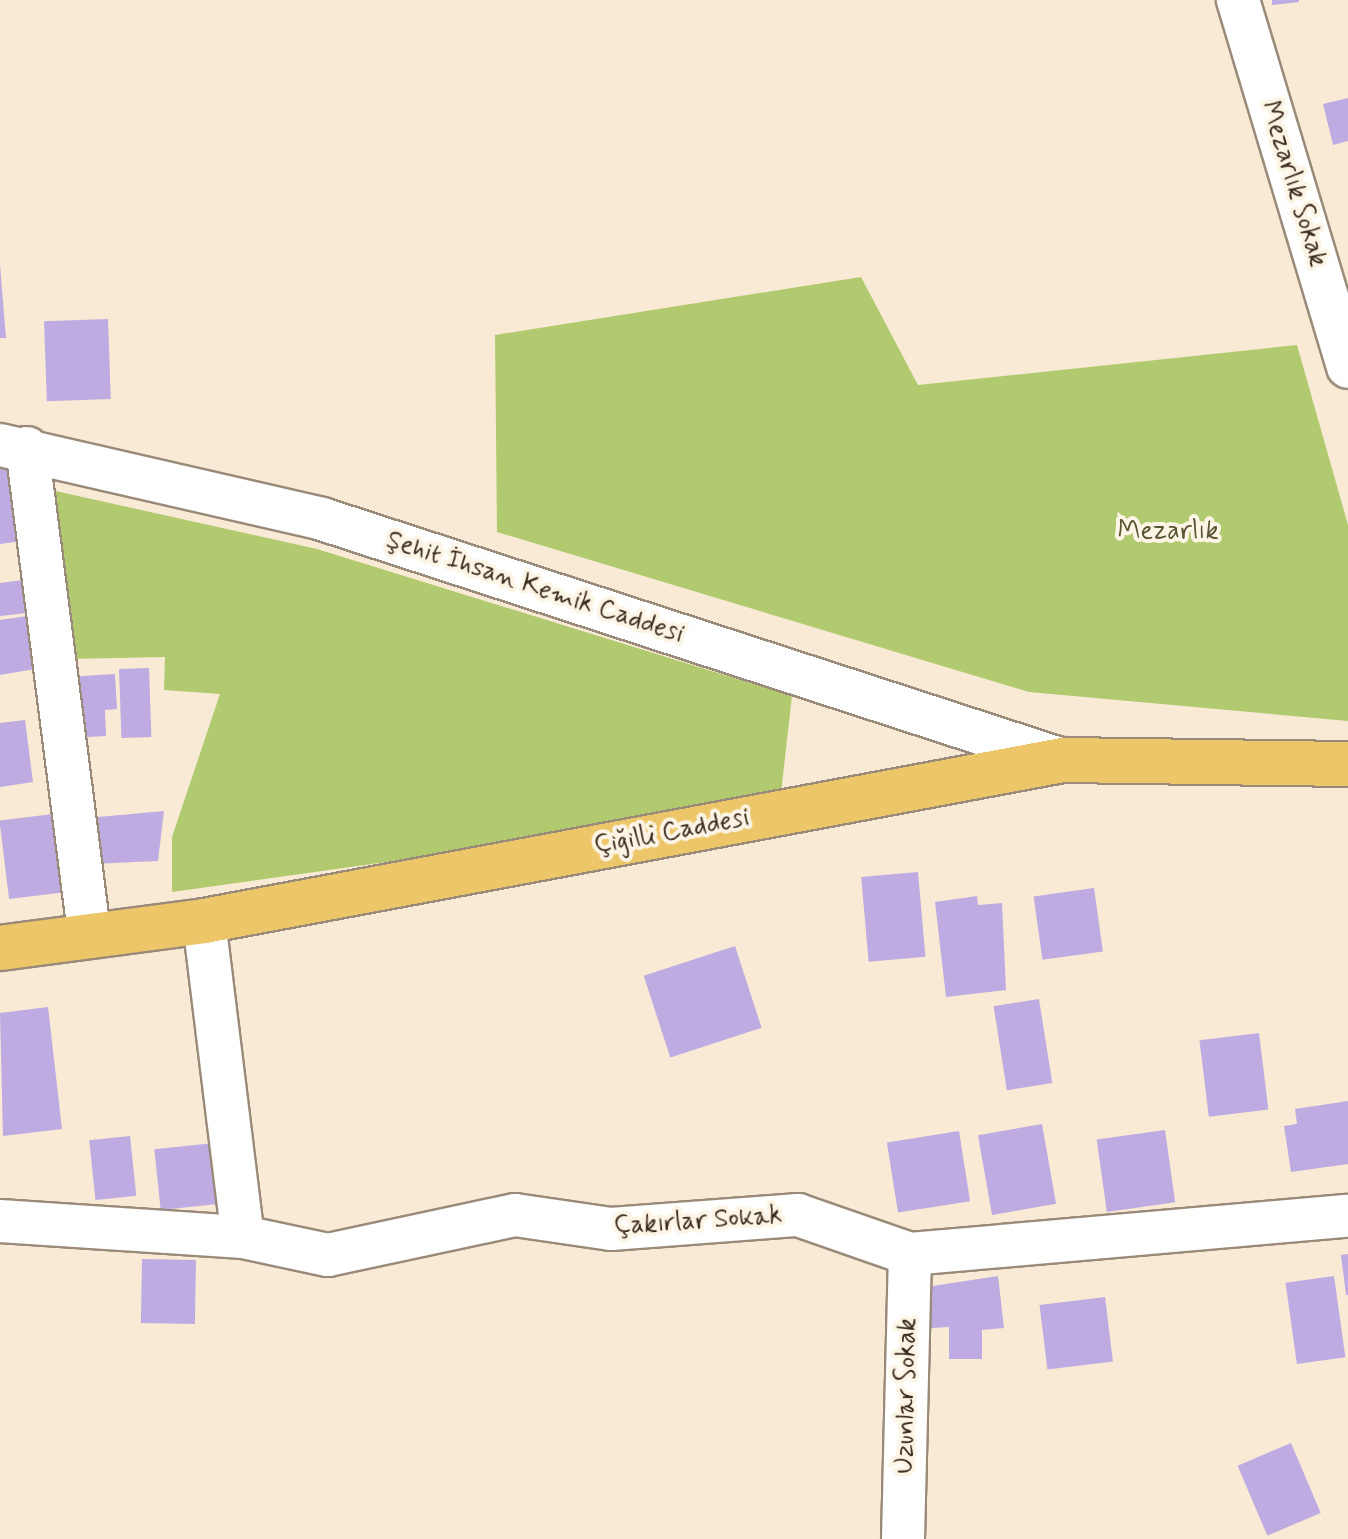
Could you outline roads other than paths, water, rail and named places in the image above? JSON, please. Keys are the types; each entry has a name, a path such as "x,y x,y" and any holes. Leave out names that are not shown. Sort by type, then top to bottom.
{"main road":[{"name":"Çiğilli Caddesi","path":"0,948 204,921 1063,760 1348,764"}],"street":[{"name":"Mezarlık Sokak","path":"1238,0 1348,367"},
{"name":"Şehit İhsan Kemik Caddesi","path":"14,447 322,519 1063,760"},
{"path":"14,447 90,937"},
{"path":"204,921 243,1237"},
{"name":"Çakırlar Sokak","path":"0,1221 243,1237 328,1255 515,1215 611,1229 798,1215 910,1254 1348,1216"},
{"name":"Uzunlar Sokak","path":"903,1539 910,1254"}],"park label":[{"name":"Mezarlık","path":"1168,532"}]}
